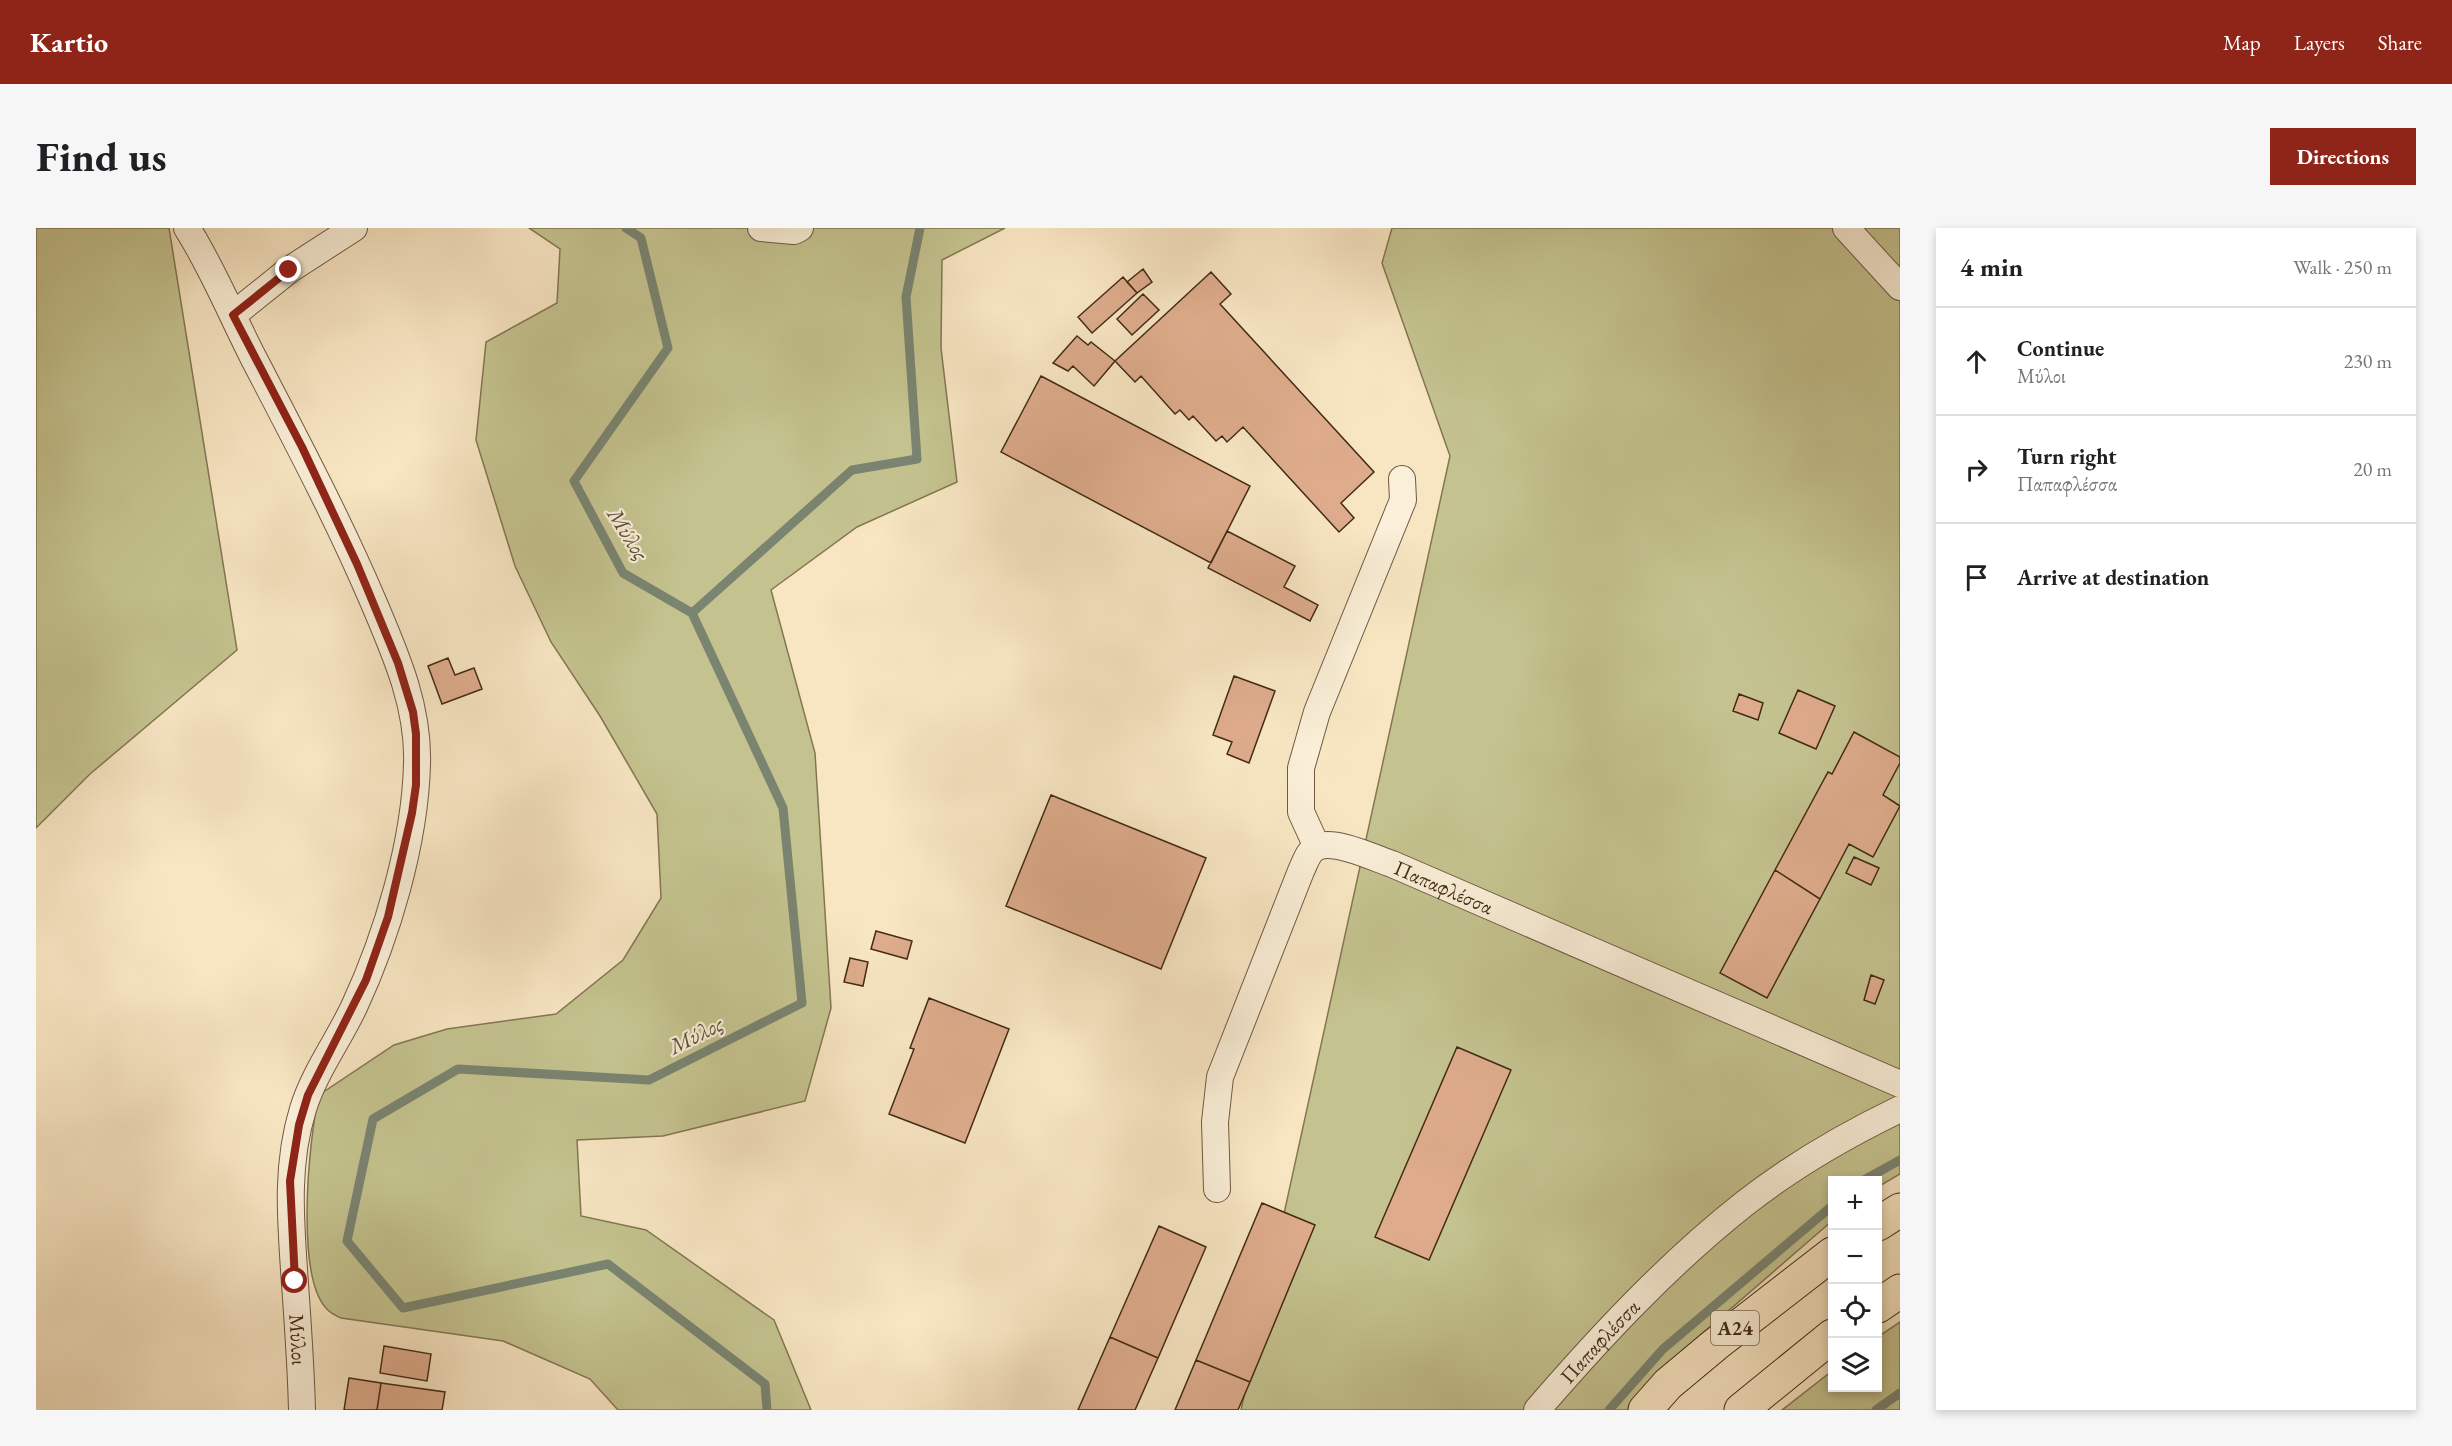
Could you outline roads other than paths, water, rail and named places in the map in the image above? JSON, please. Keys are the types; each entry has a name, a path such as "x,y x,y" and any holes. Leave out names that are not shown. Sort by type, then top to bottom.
{"highway":[{"path":"1882,1221 1900,1210"},
{"name":"Α24","path":"1644,1410 1668,1384 1716,1344 1828,1258"},
{"path":"1882,1302 1900,1291"},
{"path":"1741,1410 1831,1338"}],"street":[{"name":"Μύλοι","path":"187,228 202,252 302,447 357,564 404,679 416,734 416,785 412,813 388,917 361,989 304,1106 291,1163 291,1233 302,1410"},
{"path":"233,315 289,270 354,228"},
{"path":"761,228 794,231 800,228"},
{"path":"1846,228 1900,287"},
{"path":"1217,1189 1215,1122 1221,1077 1301,871 1308,856 1317,847 1301,812 1301,768 1317,712 1403,500 1402,479"},
{"name":"Παπαφλέσσα","path":"1317,847 1335,845 1392,864 1599,951 1900,1084"},
{"name":"Παπαφλέσσα","path":"1537,1410 1575,1366 1644,1294 1744,1203 1831,1147 1900,1109"}],"waterway":[{"name":"Μύλος","path":"626,228 641,238 668,348 574,481 623,573 692,613 783,808 802,1003 649,1080 458,1069 373,1119 347,1241 403,1308 608,1264 765,1384 767,1410"},
{"path":"692,613 852,470 917,459 906,297 920,228"},
{"path":"1871,1176 1900,1160"},
{"path":"1609,1410 1663,1349 1828,1209"},
{"path":"1876,1410 1900,1393"}]}
